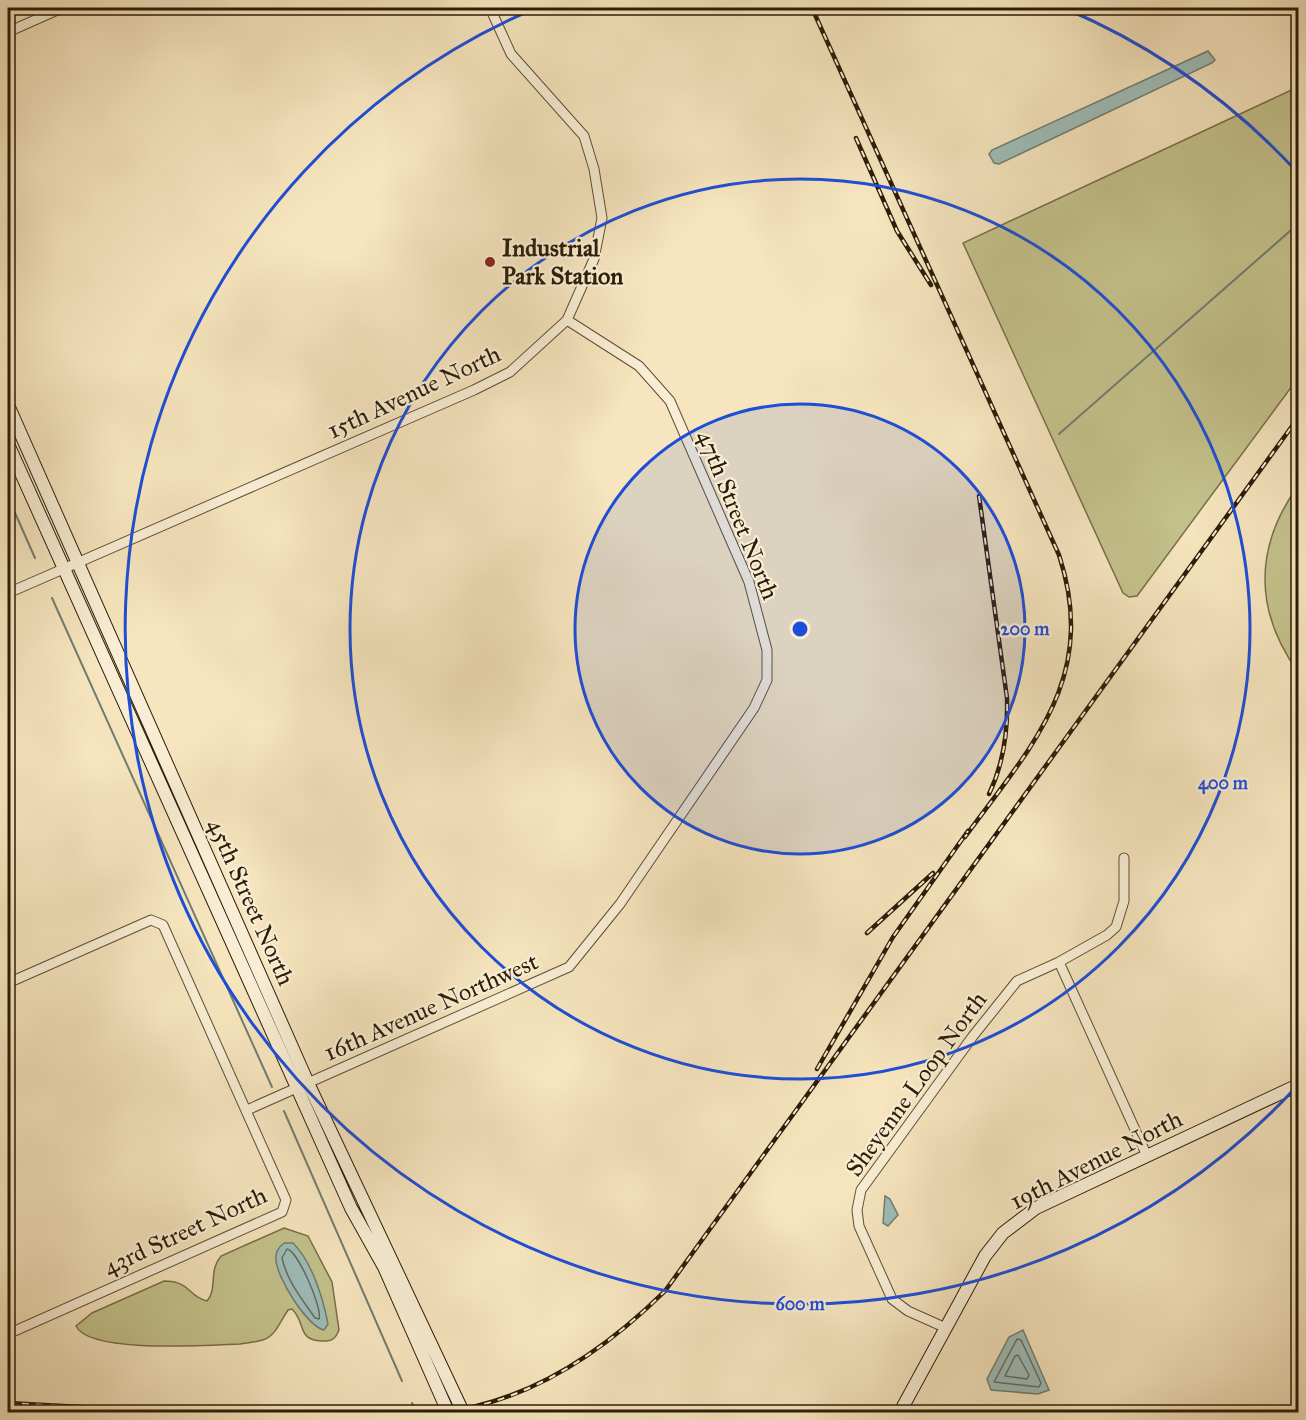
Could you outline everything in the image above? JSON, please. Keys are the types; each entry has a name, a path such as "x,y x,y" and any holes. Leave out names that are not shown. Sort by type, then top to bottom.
{"main road":[{"name":"45th Street North","path":"8,405 78,562 302,1085 351,1208 384,1267 448,1413"},
{"name":"45th Street North","path":"8,444 63,569 302,1085 463,1413"},
{"name":"19th Avenue North","path":"900,1413 985,1256 1015,1222 1036,1208 1299,1085"}],"street":[{"path":"8,32 62,8"},
{"name":"15th Avenue North","path":"8,593 510,372 567,320 594,258 602,218 594,169 584,136 511,54 490,8"},
{"name":"47th Street North","path":"567,320 639,366 670,401 749,582 767,650 767,677 754,708 620,904 569,968"},
{"name":"Sheyenne Loop North","path":"946,1328 908,1311 892,1299 859,1226 857,1210 861,1190 973,1036 1017,981 1059,962 1107,935 1116,927 1124,901 1124,858"},
{"path":"8,983 151,920 163,925 247,1110"},
{"path":"1059,962 1147,1156"},
{"name":"16th Avenue Northwest","path":"247,1110 569,968"},
{"name":"43rd Street North","path":"8,1334 282,1212 285,1200 247,1110"}],"shaded area":[{"path":"1298,87 1298,378 1137,596 1129,597 1123,593 963,243"},
{"path":"1298,486 1298,672 1273,626 1267,602 1265,579 1267,556 1273,532"},
{"path":"284,1228 308,1236 332,1282 339,1330 332,1340 309,1338 292,1309 288,1310 271,1336 260,1341 240,1344 152,1346 126,1344 103,1341 86,1335 76,1326 92,1313 164,1281 184,1286 196,1296 207,1301 212,1291 215,1268 221,1256"}],"water":[{"path":"1208,51 1215,60 1212,63 999,164 994,163 989,154 992,150"},
{"path":"885,1196 890,1199 898,1215 888,1226 883,1223"},
{"path":"284,1243 293,1243 311,1270 326,1314 328,1324 324,1330 317,1327 301,1311 281,1277 276,1256"},
{"path":"1023,1330 1049,1390 1038,1394 991,1390 987,1379 1009,1337"}],"waterway":[{"path":"1059,434 1298,224"},
{"path":"8,497 35,558"},
{"path":"52,598 272,1087"},
{"path":"284,1111 402,1381"},
{"path":"412,1403 416,1412"}],"railway":[{"path":"812,8 1059,555 1069,599 1071,638 1065,674 1052,708 1035,740 965,837"},
{"path":"856,138 897,231 931,285"},
{"path":"443,1412 506,1397 564,1370 617,1334 665,1291 1298,418"},
{"path":"979,496 1007,698 1004,747 989,794"},
{"path":"817,1069 893,937 968,831"},
{"path":"867,933 933,873"},
{"path":"8,1403 175,1412"}],"place":[{"name":"Industrial Park Station","path":"490,262"}]}
